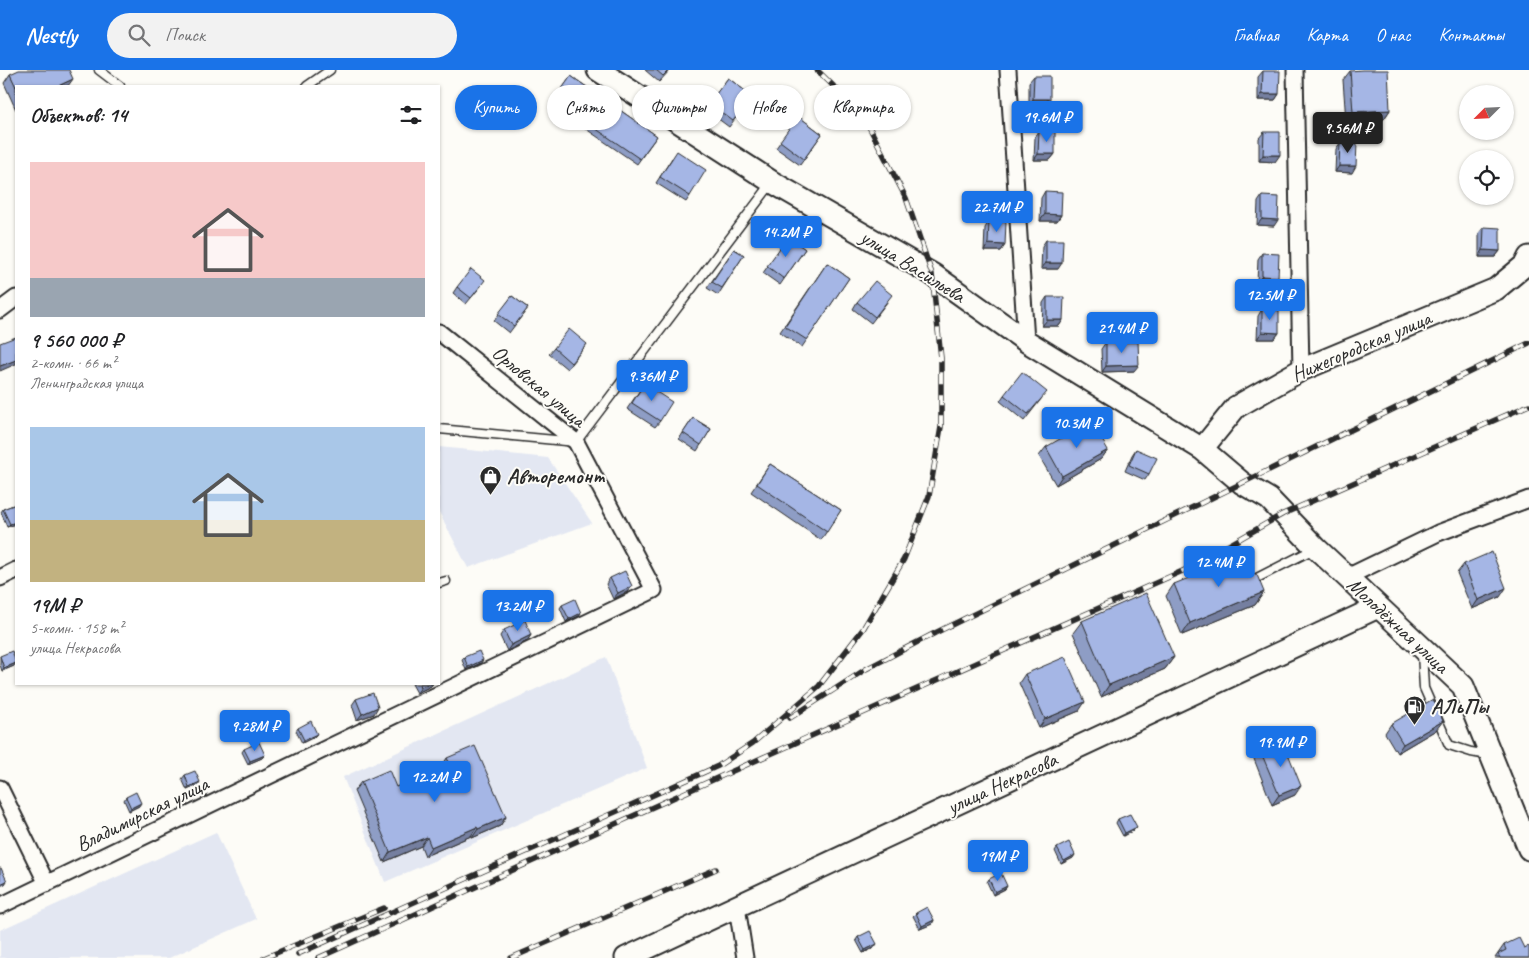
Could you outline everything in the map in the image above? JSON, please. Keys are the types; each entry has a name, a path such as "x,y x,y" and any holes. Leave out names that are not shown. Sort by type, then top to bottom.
{"street":[{"name":"улица Васильева","path":"598,70 772,182 932,274 1026,341 1202,449"},
{"path":"1008,70 1026,341"},
{"path":"1295,70 1301,370"},
{"name":"Нижегородская улица","path":"1202,449 1236,407 1301,370 1496,289 1525,265 1529,257"},
{"path":"0,310 15,299"},
{"name":"Орловская улица","path":"440,333 576,442 654,590"},
{"name":"Молодёжная улица","path":"1202,449 1242,483 1270,499 1316,548 1463,686 1491,755 1525,825 1529,849"},
{"path":"1347,577 1438,533 1529,499"},
{"path":"0,578 15,570"},
{"name":"Владимирская улица","path":"0,906 654,590"},
{"name":"улица Некрасова","path":"626,958 1378,607"},
{"path":"0,788 47,884"},
{"path":"737,907 746,958"}],"lane":[{"path":"99,70 119,85"},
{"path":"308,85 330,70"},
{"path":"440,429 576,442 772,182"},
{"path":"1249,582 1316,548"},
{"path":"1422,648 1424,688 1449,745 1470,752 1491,755"}],"shaded area":[{"path":"440,447 548,458 592,523 468,568 440,514"},
{"path":"606,657 647,768 385,882 343,777"},
{"path":"216,832 256,919 169,958 0,958 0,930"}],"building":[{"path":"19,70 69,70 73,79 60,85 15,85 10,74"},
{"path":"656,70 669,70 663,76"},
{"path":"1388,70 1390,110 1353,112 1350,71"},
{"path":"1263,71 1280,71 1279,94 1262,94"},
{"path":"571,76 584,85 565,85"},
{"path":"1034,76 1050,76 1050,99 1033,99"},
{"path":"728,78 737,85 734,85 733,121 724,114 723,85"},
{"path":"622,112 632,119 632,130 648,130 657,136 640,159 598,130 622,130"},
{"path":"804,120 814,130 822,134 804,159 780,141 788,130 804,130"},
{"path":"1039,131 1055,131 1055,154 1038,154"},
{"path":"1264,132 1280,132 1280,155 1263,155"},
{"path":"1340,143 1357,143 1356,166 1339,166"},
{"path":"677,151 706,170 690,196 660,177"},
{"path":"1045,191 1062,192 1061,215 1045,214"},
{"path":"1262,196 1279,197 1278,220 1262,219"},
{"path":"989,221 1006,222 1005,245 988,244"},
{"path":"1484,227 1500,228 1500,251 1483,250"},
{"path":"788,237 805,249 784,279 767,266"},
{"path":"1046,240 1063,240 1062,263 1046,263"},
{"path":"734,249 744,255 722,288 712,282"},
{"path":"1262,253 1279,254 1278,277 1262,276"},
{"path":"827,263 849,278 807,340 785,326"},
{"path":"471,269 485,280 471,298 457,287"},
{"path":"875,281 892,295 875,317 857,302"},
{"path":"512,296 528,308 514,326 498,314"},
{"path":"1047,297 1064,297 1063,320 1047,320"},
{"path":"1262,309 1279,310 1279,333 1262,332"},
{"path":"569,329 587,344 571,363 554,348"},
{"path":"15,337 15,360 0,366 0,343"},
{"path":"1106,342 1138,342 1139,365 1106,366"},
{"path":"1022,372 1047,392 1028,414 1004,395"},
{"path":"644,384 672,402 660,421 632,403"},
{"path":"693,418 711,429 701,445 683,433"},
{"path":"1091,421 1108,450 1062,476 1046,447"},
{"path":"1136,449 1157,458 1149,474 1129,465"},
{"path":"770,464 841,510 827,532 757,484"},
{"path":"15,504 15,522 10,524 3,509"},
{"path":"1492,552 1506,588 1478,600 1464,564"},
{"path":"1248,554 1253,567 1252,572 1257,575 1264,592 1190,623 1174,584"},
{"path":"625,571 632,586 618,593 610,578"},
{"path":"1146,593 1174,657 1109,685 1082,621"},
{"path":"575,599 581,613 569,619 562,605"},
{"path":"525,620 531,635 511,645 504,630"},
{"path":"12,651 15,663 4,668 0,656"},
{"path":"479,651 483,660 468,667 464,657"},
{"path":"1065,657 1085,702 1045,719 1025,674"},
{"path":"373,693 378,707 362,714 356,699"},
{"path":"1433,699 1443,721 1403,744 1391,724"},
{"path":"311,721 317,734 304,740 298,728"},
{"path":"1283,741 1301,786 1279,795 1260,750"},
{"path":"259,742 265,755 250,761 244,749"},
{"path":"475,746 506,817 431,847 427,837 390,852 361,782 389,770 396,787 450,764 447,758"},
{"path":"195,771 200,782 189,787 185,775"},
{"path":"136,792 141,803 131,808 126,797"},
{"path":"1130,814 1137,827 1125,833 1118,819"},
{"path":"1069,842 1075,855 1064,861 1057,848"},
{"path":"0,868 7,881 0,884"},
{"path":"1001,873 1007,886 995,892 989,879"},
{"path":"927,907 934,920 922,926 916,913"},
{"path":"870,931 877,944 865,950 858,937"},
{"path":"1519,938 1524,948 1529,946 1529,958 1500,958 1498,954 1506,950 1504,945"}],"railway":[{"path":"298,954 718,766 753,743 819,686 863,629 904,559 929,496 941,427 941,358 932,274 906,198 863,115 817,70"},
{"path":"790,718 866,669 935,633 1529,343"},
{"path":"318,958 1187,569 1283,514 1529,405"},
{"path":"511,958 716,869"},
{"path":"264,958 384,908"}],"place":[{"name":"Авторемонт","path":"491,495"},
{"name":"АЛьПы","path":"1415,725"}]}
